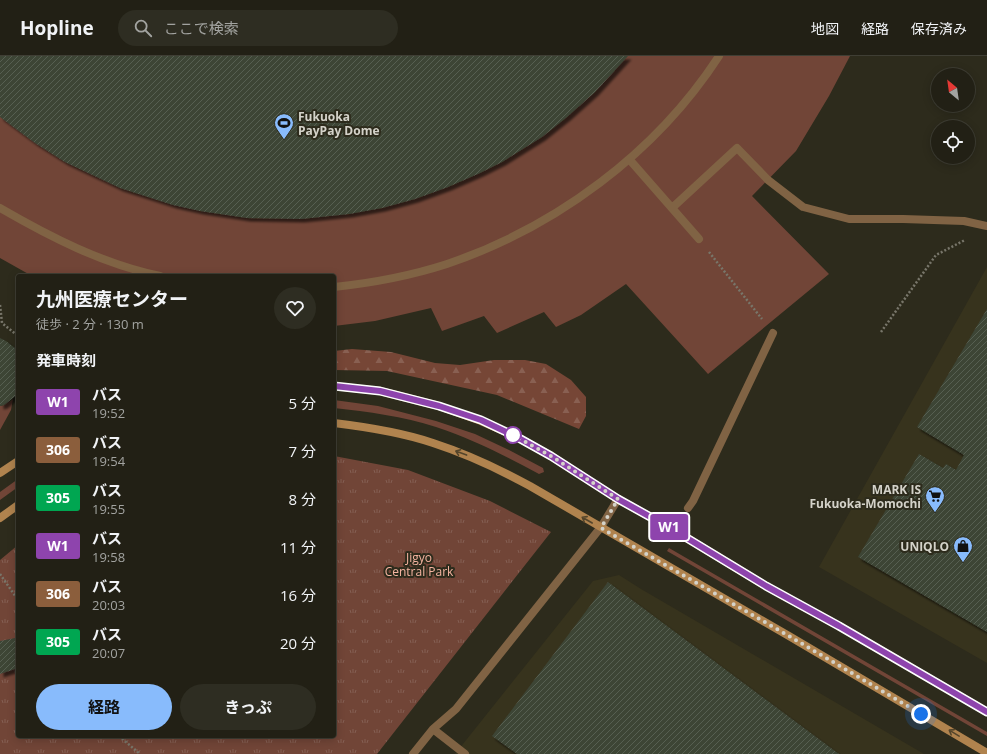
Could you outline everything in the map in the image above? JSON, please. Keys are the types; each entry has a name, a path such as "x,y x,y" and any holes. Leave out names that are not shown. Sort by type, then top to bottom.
{"street":[{"path":"336,287 364,284 406,275 446,264 486,249 525,231 562,210 596,186 629,159 659,131 687,99 719,56"},
{"path":"672,208 737,148 768,180 804,207 849,219 964,221 987,226"},
{"path":"629,159 699,239"},
{"path":"0,208 36,229 74,248 114,263 153,274"},
{"path":"688,508 693,501 774,333"},
{"path":"336,386 380,391 439,406 481,420 517,437 551,456 618,499 672,529 766,586 846,630 987,712"},
{"path":"336,423 374,428 431,442 497,468 789,636 987,753"},
{"path":"0,473 16,461"},
{"path":"413,754 433,729 456,709 601,528 618,499"},
{"path":"0,518 16,506"},
{"path":"433,729 465,754"}],"path":[{"path":"699,239 774,333"},
{"path":"881,332 936,255 969,239"},
{"path":"0,305 2,323 16,334"},
{"path":"0,574 16,597"},
{"path":"121,738 140,754"}],"shaded area":[{"name":"MARK IS Fukuoka-Momochi","path":"987,267 987,663 819,567"},
{"path":"619,575 924,754 455,754 593,581"}],"green space":[{"path":"0,56 850,56 829,96 796,151 752,196 829,274 708,374 626,284 581,315 556,327 544,312 497,333 484,316 442,331 431,308 375,321 336,326 336,274 28,274 0,258"},
{"path":"352,349 391,352 435,363 460,365 494,360 525,360 546,364 571,380 586,397 586,416 579,429 497,395 387,371 336,370 336,351"},
{"path":"13,399 11,410 0,430 0,406"},
{"path":"336,400 378,406 436,421 475,434 543,468 544,472 539,474 476,442 424,423 360,411 336,408"},
{"name":"Jigyo Central Park","path":"336,456 408,470 490,501 551,532 377,754 0,754 0,560 16,547 16,738 336,738"},
{"path":"16,480 16,488 0,500 0,492"},
{"path":"669,548 987,732 987,736 667,551"}],"building":[{"name":"Fukuoka PayPay Dome","path":"0,56 628,56 595,92 542,137 502,162 480,173 415,199 382,208 349,214 301,219 247,218 200,211 173,205 120,188 65,162 35,143 0,117"},
{"name":"MARK IS Fukuoka-Momochi","path":"987,309 987,632 858,557 919,454 943,468 946,464 956,470 964,455 917,427"},
{"path":"0,338 16,349 16,394 4,405 0,406"},
{"path":"608,582 839,754 517,754 492,736"},
{"path":"15,638 16,669 0,674 0,641"}],"bus line":[{"name":"W1","path":"336,386 380,391 439,406 481,420 517,437 551,456 618,499 672,529 766,586 839,626 987,712"}],"place":[{"name":"Fukuoka PayPay Dome","path":"284,140"},
{"name":"MARK IS Fukuoka-Momochi","path":"935,513"},
{"name":"UNIQLO","path":"963,563"}],"route":[{"path":"513,435 551,456 618,499 601,528 921,714"}]}
